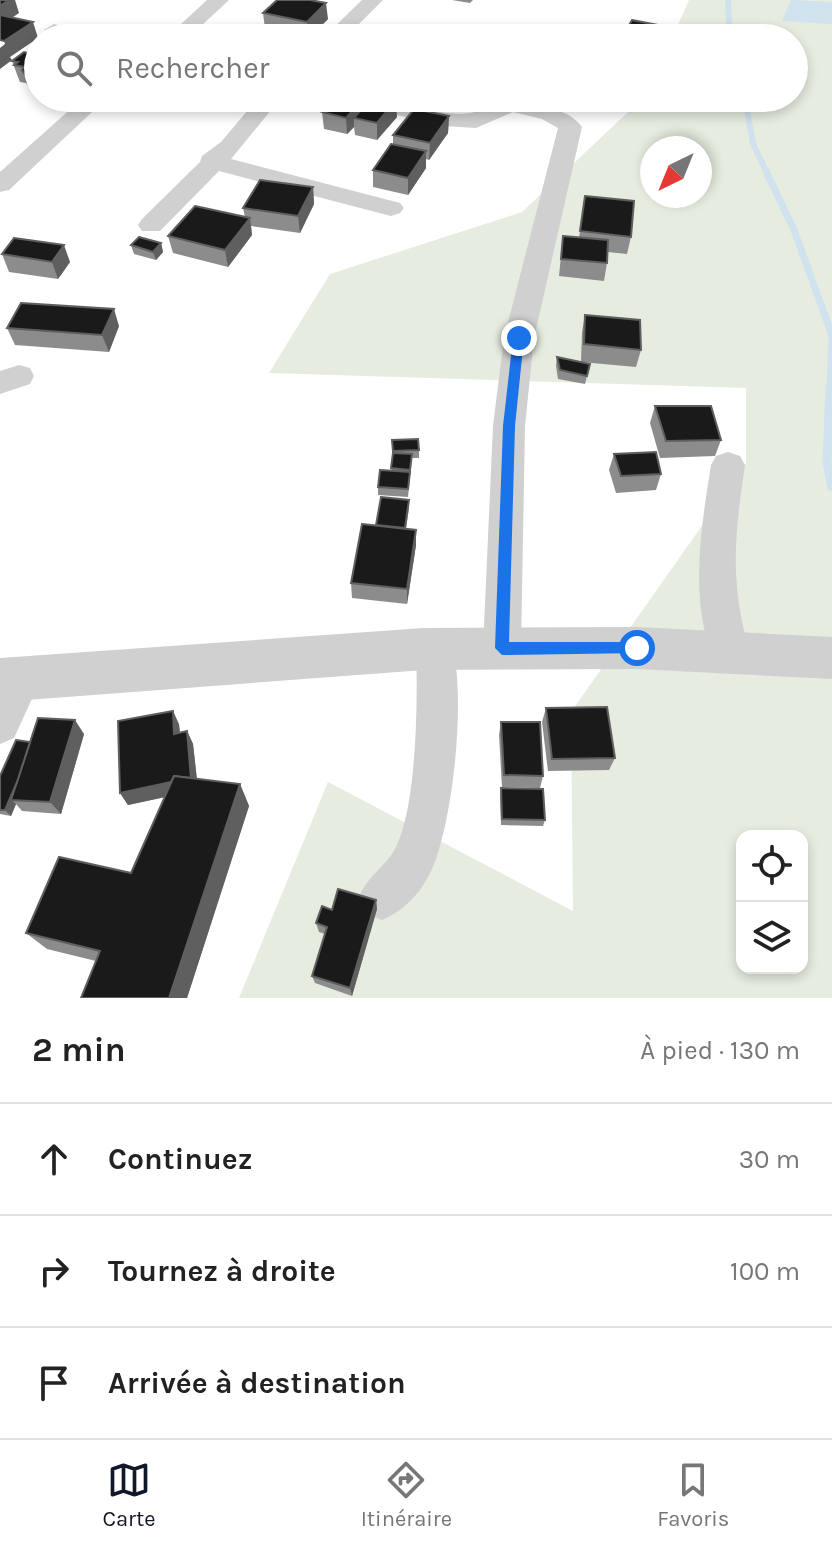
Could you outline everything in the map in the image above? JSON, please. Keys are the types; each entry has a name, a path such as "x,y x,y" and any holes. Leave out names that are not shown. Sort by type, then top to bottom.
{"street":[{"path":"192,24 219,0"},
{"path":"348,24 373,0"},
{"path":"0,185 81,112"},
{"path":"151,225 211,161 229,147 258,112"},
{"path":"424,112 474,122 499,112"},
{"path":"502,648 509,426 519,338 570,127 560,115 550,112"},
{"path":"211,161 391,208"},
{"path":"728,465 716,548 722,616 730,653"},
{"path":"0,725 10,680 435,649 637,648 832,658"},
{"path":"382,897 414,860 427,809 438,680 435,649"}],"shaded area":[{"path":"689,0 832,0 832,998 239,998 328,782 573,911 571,712 746,463 746,388 269,373 330,274 522,212 628,112 808,112 808,24 678,24"}],"water":[{"path":"791,0 832,2 832,24 782,21"}],"building":[{"path":"277,0 326,3 307,22 263,13"},
{"path":"0,15 33,22 24,24 24,28 4,41 0,40"},
{"path":"632,20 653,24 630,24"},
{"path":"24,52 24,67 14,65 18,62 12,61"},
{"path":"322,112 351,112 346,118"},
{"path":"359,112 386,112 377,123 354,118"},
{"path":"412,112 449,116 430,143 393,135"},
{"path":"391,144 426,151 408,178 373,170"},
{"path":"260,180 313,187 298,216 243,208"},
{"path":"585,196 634,201 631,237 580,231"},
{"path":"195,206 250,218 225,250 168,236"},
{"path":"563,236 608,240 607,263 561,259"},
{"path":"139,237 161,243 153,252 131,245"},
{"path":"14,238 64,245 52,262 2,254"},
{"path":"21,303 114,309 102,335 7,328"},
{"path":"585,315 640,320 641,350 584,344"},
{"path":"557,357 590,364 587,376 560,370"},
{"path":"655,406 711,406 721,440 666,441"},
{"path":"418,439 419,450 393,451 392,440"},
{"path":"656,452 661,474 621,476 614,454"},
{"path":"393,453 412,454 410,470 391,468"},
{"path":"380,470 410,472 408,489 378,487"},
{"path":"381,497 409,500 405,528 376,525"},
{"path":"362,524 416,530 407,589 351,583"},
{"path":"607,707 615,758 552,759 546,708"},
{"path":"173,711 174,734 187,731 191,778 174,776 171,782 120,793 118,721"},
{"path":"38,718 75,720 50,802 11,800"},
{"path":"501,722 540,722 543,776 504,775"},
{"path":"16,740 30,742 5,810 0,810 0,776"},
{"path":"174,776 240,784 169,998 81,998 100,951 26,933 59,857 131,873"},
{"path":"501,788 543,789 545,820 502,819"},
{"path":"338,889 376,900 350,988 312,976 327,927 316,923 322,906 332,910"}],"waterway":[{"path":"728,0 729,24"},
{"path":"747,112 753,144 767,173"},
{"path":"766,171 794,230 832,335 830,389"},
{"path":"830,387 827,462 832,487"}],"route":[{"path":"519,338 509,426 502,648 637,648"}]}
